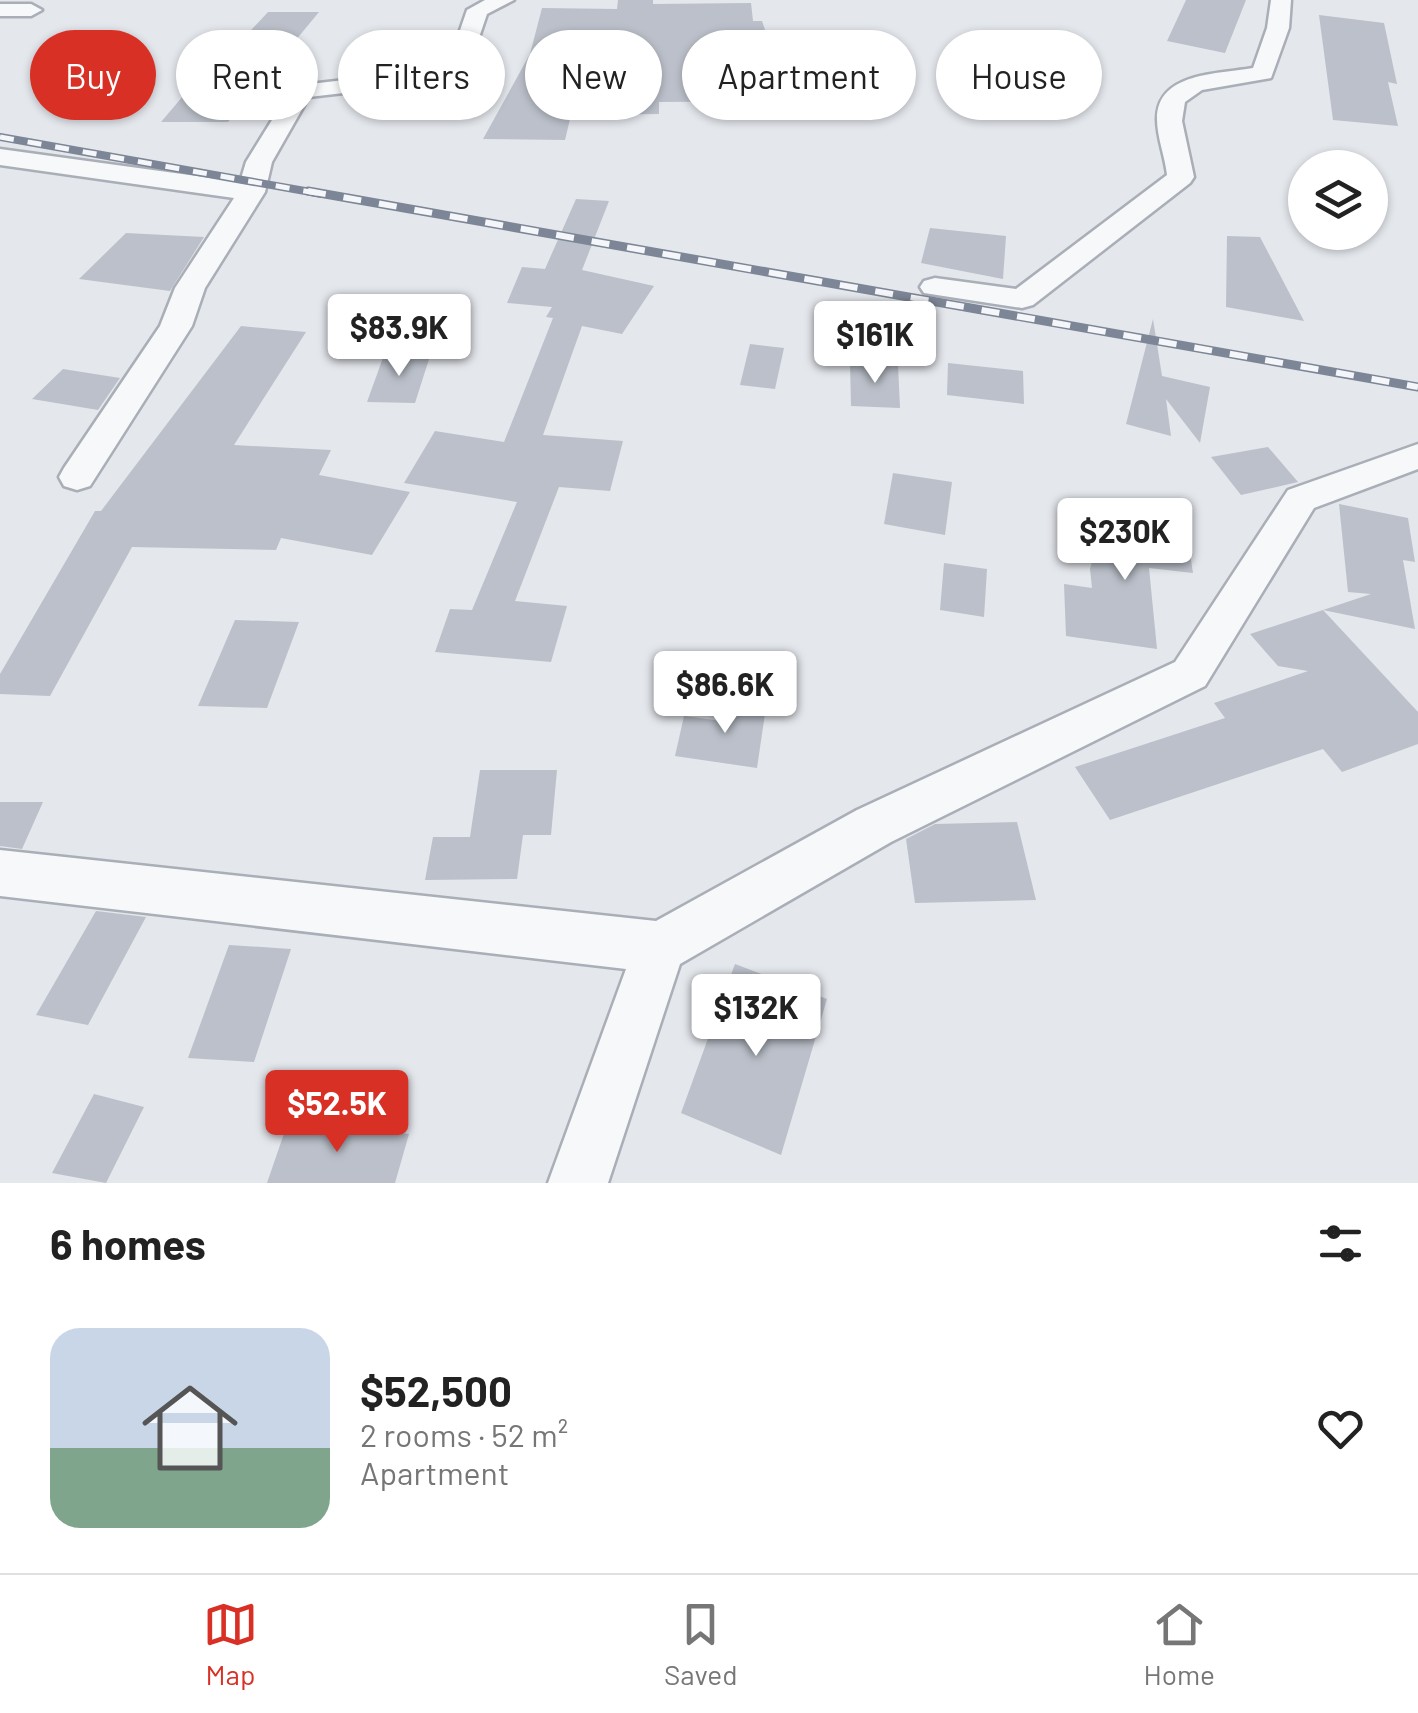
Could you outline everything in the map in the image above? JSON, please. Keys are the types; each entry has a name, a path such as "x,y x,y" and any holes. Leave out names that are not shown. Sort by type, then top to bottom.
{"street":[{"path":"77,477 176,326 190,288 251,192 260,162 301,91 457,74 478,10 504,0"},
{"path":"935,287 1022,299 1180,177 1169,113 1180,92 1201,80 1242,80 1263,73 1278,28 1281,0"},
{"path":"0,10 31,10"},
{"path":"0,156 251,192"},
{"path":"0,872 660,947 874,826 1190,674 1300,500 1418,456"},
{"path":"578,1183 660,947"}],"building":[{"path":"618,0 653,0 653,4 751,3 753,21 762,21 765,30 682,30 682,102 662,102 662,30 536,30 542,8 617,9"},
{"path":"1186,0 1246,0 1225,53 1167,41"},
{"path":"268,12 319,12 304,30 251,30"},
{"path":"1319,15 1384,23 1397,84 1388,82 1398,126 1333,120"},
{"path":"525,63 525,120 570,120 565,140 483,139 494,120 505,120 505,99"},
{"path":"176,104 176,120 230,120 228,122 161,122"},
{"path":"576,199 609,201 582,270 654,286 622,334 582,326 543,435 623,441 610,491 559,487 515,601 567,606 551,662 435,652 450,609 472,610 517,502 404,483 435,431 504,442 553,318 546,317 552,307 507,303 522,267 545,269"},
{"path":"930,228 1006,236 1003,279 921,263"},
{"path":"126,233 204,237 170,291 79,279"},
{"path":"1227,236 1260,237 1304,321 1226,307"},
{"path":"1153,319 1162,376 1210,387 1200,443 1166,399 1171,436 1126,424"},
{"path":"241,326 306,332 234,445 331,450 319,475 410,492 372,555 281,538 276,550 132,547 50,696 0,694 0,674 95,511 101,511"},
{"path":"750,344 784,348 775,389 740,385"},
{"path":"384,355 430,356 415,403 367,402"},
{"path":"850,363 898,365 900,408 851,406"},
{"path":"948,363 1023,371 1024,404 947,395"},
{"path":"63,369 120,378 98,410 32,399"},
{"path":"1268,447 1298,482 1241,495 1211,457"},
{"path":"893,473 952,482 945,535 884,524"},
{"path":"1339,504 1408,518 1415,562 1403,560 1415,629 1323,610 1371,594 1348,592"},
{"path":"1103,518 1186,528 1193,573 1149,568 1157,649 1066,636 1064,584 1092,588 1090,569"},
{"path":"944,563 987,569 984,617 940,610"},
{"path":"1323,610 1418,712 1418,744 1342,772 1323,749 1110,820 1075,767 1225,718 1214,703 1308,671 1278,666 1250,634"},
{"path":"235,620 299,622 267,708 198,706"},
{"path":"726,702 766,707 757,768 675,756 684,716 722,721"},
{"path":"480,770 557,770 551,835 523,835 517,879 425,880 433,837 470,837"},
{"path":"0,802 43,802 22,849 0,846"},
{"path":"1017,822 1036,900 915,903 906,839 935,824"},
{"path":"96,911 146,917 88,1025 36,1015"},
{"path":"229,945 291,949 254,1062 188,1058"},
{"path":"735,964 827,999 781,1155 681,1113"},
{"path":"94,1094 144,1107 106,1183 52,1173"},
{"path":"289,1119 409,1134 395,1183 267,1183"}],"railway":[{"path":"0,137 322,194"},
{"path":"308,191 1418,387"}]}
